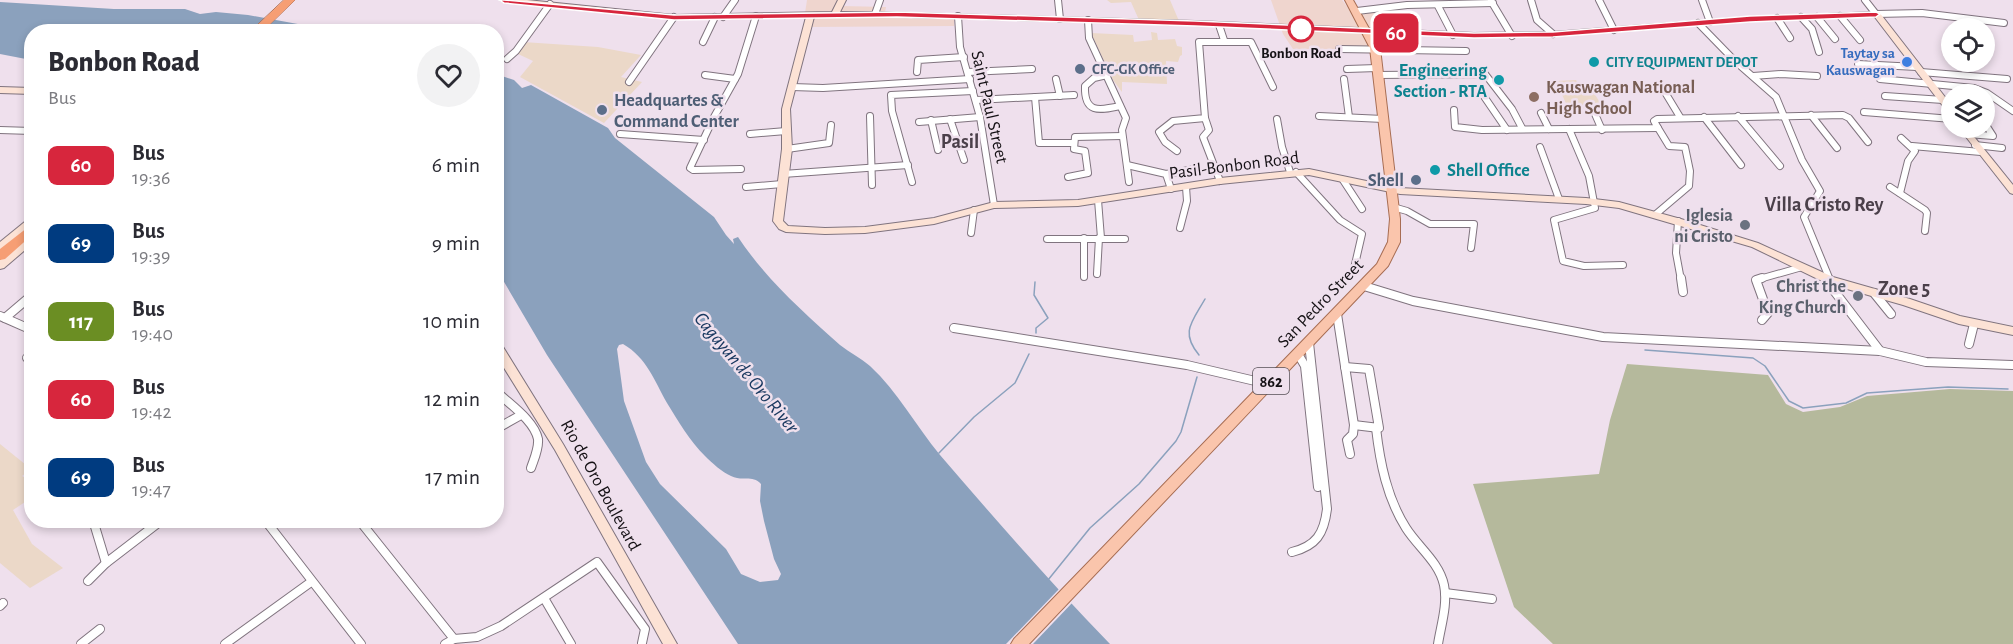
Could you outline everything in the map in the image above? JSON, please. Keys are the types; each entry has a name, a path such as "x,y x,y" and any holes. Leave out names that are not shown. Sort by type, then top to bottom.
{"highway":[{"path":"264,24 290,0"},
{"path":"0,256 24,235"}],"main road":[{"name":"San Pedro Street","path":"1019,644 1364,286 1382,266 1390,252 1395,230 1394,207 1375,48 1357,10 1349,0"}],"street":[{"path":"504,0 551,2 674,17 875,14 1512,36 1710,22 1876,14 1922,13 2004,23"},
{"path":"703,42 719,17 735,0"},
{"path":"835,14 842,0"},
{"path":"875,14 879,0"},
{"path":"1058,0 1060,19"},
{"path":"1531,0 1537,20 1553,34"},
{"path":"1599,0 1614,30"},
{"path":"1702,0 1710,22"},
{"path":"1865,0 1941,97"},
{"path":"507,59 521,44 551,2"},
{"path":"1357,10 1385,5 1438,6 1448,3 1491,2 1512,36"},
{"path":"1438,6 1453,35"},
{"path":"783,179 787,149 786,109 811,14"},
{"path":"741,169 691,169 735,79 756,16"},
{"name":"Saint Paul Street","path":"958,16 958,32 980,117 994,205"},
{"path":"1816,16 1835,39"},
{"path":"1840,16 1860,40"},
{"path":"629,82 674,17"},
{"path":"1801,17 1812,29 1819,52"},
{"path":"1777,18 1790,38"},
{"path":"1088,20 1089,38 1126,118 1122,127 1122,136 1129,183"},
{"path":"1698,23 1736,63 1776,97 1802,160 1821,190 1804,217 1828,280 1880,351"},
{"path":"1219,25 1224,40"},
{"path":"1220,182 1203,137 1209,129 1205,118 1198,44 1201,40 1252,43 1273,87"},
{"path":"1338,49 1466,51"},
{"path":"917,72 916,61 964,57"},
{"path":"940,59 940,69"},
{"path":"1858,64 2007,79"},
{"path":"792,87 823,88 1032,69"},
{"path":"1347,69 1378,72 1485,74 1512,110 1522,128"},
{"path":"1753,76 1781,74 1817,76"},
{"path":"705,75 735,79"},
{"path":"1107,75 1094,78 1085,86 1088,105 1091,108 1101,109 1120,106"},
{"path":"1056,79 1060,96"},
{"path":"1344,79 1349,117"},
{"path":"1880,79 1980,90 2013,111"},
{"path":"1663,89 1680,117"},
{"path":"0,90 24,91"},
{"path":"912,182 892,111 891,95 973,91"},
{"path":"1481,92 1508,130"},
{"path":"976,100 1074,95"},
{"path":"1885,96 1941,100"},
{"path":"1035,97 1039,143 1073,143"},
{"path":"1454,110 1454,125 1458,128 1602,130 1658,128"},
{"path":"1864,112 1941,118"},
{"path":"1541,113 1549,129"},
{"path":"1595,114 1602,130"},
{"path":"1656,214 1689,186 1691,180 1684,147 1669,146 1654,121 1656,119 1784,115 1845,116 1868,142"},
{"path":"1811,115 1837,148"},
{"path":"870,116 872,185"},
{"path":"1318,116 1383,118"},
{"path":"1738,116 1780,166"},
{"path":"919,122 980,117"},
{"path":"1704,117 1741,165"},
{"path":"1177,150 1160,135 1159,131 1163,126 1179,119 1205,118"},
{"path":"950,119 964,160"},
{"path":"1277,119 1282,147 1293,172 1340,220 1362,234 1353,273"},
{"path":"931,120 938,150"},
{"path":"787,149 829,142 831,125"},
{"path":"1569,129 1589,176 1594,208 1554,220 1563,261 1582,265 1623,265"},
{"path":"0,130 24,131"},
{"path":"750,134 786,131"},
{"path":"620,134 704,140"},
{"path":"1068,177 1088,173 1086,151 1074,149 1073,143 1076,137 1122,136"},
{"path":"1900,193 1908,161 1915,151 1901,138"},
{"path":"1970,138 2013,191"},
{"path":"1912,146 2002,147"},
{"path":"1540,147 1559,199"},
{"path":"746,187 783,179 873,167 908,165"},
{"path":"1127,165 1166,174 1195,169"},
{"name":"Pasil-Bonbon Road","path":"783,179 778,221 782,227 825,231 865,230 934,221 994,205 1063,204 1293,172 1315,173 1391,190 1592,201 1656,214 1755,245 1828,280 1974,324 2013,331"},
{"path":"1166,174 1171,189"},
{"path":"1343,180 1362,209"},
{"path":"1180,228 1187,201 1186,187"},
{"path":"1890,187 1927,212 1925,231"},
{"path":"1098,200 1100,238 1098,274"},
{"path":"1394,207 1407,211 1430,224 1474,224 1471,248"},
{"path":"971,233 974,210"},
{"path":"1678,221 1677,253 1683,292"},
{"path":"0,247 24,226"},
{"path":"1084,238 1084,277"},
{"path":"1047,239 1125,239"},
{"path":"0,265 24,245"},
{"path":"1762,320 1768,313 1756,280 1802,267"},
{"path":"1364,286 1413,301 1593,336 1880,351 1926,362 2012,365"},
{"path":"1874,293 1891,314"},
{"path":"24,301 3,317 24,326"},
{"path":"1337,314 1354,425 1353,434 1347,440 1350,454"},
{"path":"1969,344 1974,324"},
{"path":"954,328 1187,366 1268,384"},
{"path":"1292,552 1316,543 1326,521 1327,499 1309,342"},
{"path":"1298,354 1305,366 1318,487"},
{"name":"Rio de Oro Boulevard","path":"504,358 553,437 670,644"},
{"path":"1345,367 1369,369 1379,428 1376,428 1381,468 1386,489 1407,529 1441,575 1445,593 1438,644"},
{"path":"504,399 529,423 537,436 538,442 531,468"},
{"path":"504,425 521,415"},
{"path":"1354,425 1376,428"},
{"path":"95,528 106,563"},
{"path":"88,581 106,563 152,528"},
{"path":"271,528 361,644"},
{"path":"365,528 454,639"},
{"path":"445,644 454,639 477,637 501,626 593,562 599,562 645,629 642,644"},
{"path":"225,644 311,582"},
{"path":"1445,593 1492,599"},
{"path":"544,597 571,644"},
{"path":"81,644 100,629"}],"shaded area":[{"path":"807,0 843,0 842,6 886,7 884,18 954,19 954,26 810,27 805,13"},
{"path":"1107,0 1170,0 1179,21 1139,20 1131,2 1111,3"},
{"path":"1271,0 1342,0 1352,13 1379,7 1405,49 1293,49 1283,34"},
{"path":"1151,32 1157,33 1158,40 1175,39 1177,46 1182,47 1182,55 1178,62 1166,61 1167,84 1122,82 1122,92 1113,80 1091,33 1133,35 1134,42 1152,40"},
{"path":"523,42 598,47 641,55 621,77 642,82 604,123 520,77 533,61 516,53"},
{"path":"1576,80 1583,92 1594,93 1604,109 1568,108 1556,81"},
{"path":"0,444 24,463 22,476 24,477 24,503 13,510 32,544 63,568 30,588 0,563"}],"green space":[{"path":"1627,364 1768,375 1786,404 1803,412 1840,407 1867,396 1950,389 2013,391 2013,644 1553,644 1514,607 1473,484 1599,474 1610,420"}],"water":[{"path":"0,2 114,9 185,9 200,14 216,12 248,15 298,24 24,24 24,59 0,54"},
{"name":"Cagayan de Oro River","path":"504,77 514,80 522,88 531,85 608,128 615,138 714,217 734,244 733,239 738,237 760,267 798,307 840,345 867,363 880,376 940,455 1023,551 1110,644 738,644 547,355 504,282","holes":["623,344 638,356 649,370 680,424 705,456 731,476 754,479 761,484 760,501 764,521 774,559 781,574 778,580 760,582 741,574 726,549 660,484 646,462 624,401 617,349"]}],"pier":[{"path":"1060,588 1073,602 1033,644 1006,644"}],"waterway":[{"path":"1035,282 1034,295 1048,318 1036,328 1036,333"},
{"path":"1199,355 1193,347 1189,333 1192,321 1205,299"},
{"path":"1645,350 1753,358 1765,366 1789,401 1803,408 1846,403 1867,393 1948,387 2008,389"},
{"path":"939,453 974,417 1015,383 1029,354"},
{"path":"1048,580 1090,528 1139,484 1176,441 1181,432 1197,377"}],"bus line":[{"name":"60","path":"504,0 674,17 897,14 1195,23 1474,36 1553,34 1712,21 1876,14"}],"place":[{"name":"Bonbon Road","path":"1301,29"},
{"name":"CITY EQUIPMENT DEPOT","path":"1594,62"},
{"name":"Taytay sa Kauswagan","path":"1907,62"},
{"name":"CFC-GK Office","path":"1080,69"},
{"name":"Engineering Section - RTA","path":"1499,80"},
{"name":"Kauswagan National High School","path":"1534,97"},
{"name":"Headquartes & Command Center","path":"602,110"},
{"name":"Shell Office","path":"1435,170"},
{"name":"Shell","path":"1416,180"},
{"name":"Iglesia ni Cristo","path":"1745,225"},
{"name":"Christ the King Church","path":"1858,296"}],"district":[{"name":"Pasil","path":"960,141"},
{"name":"Villa Cristo Rey","path":"1824,204"},
{"name":"Zone 5","path":"1904,288"}]}
